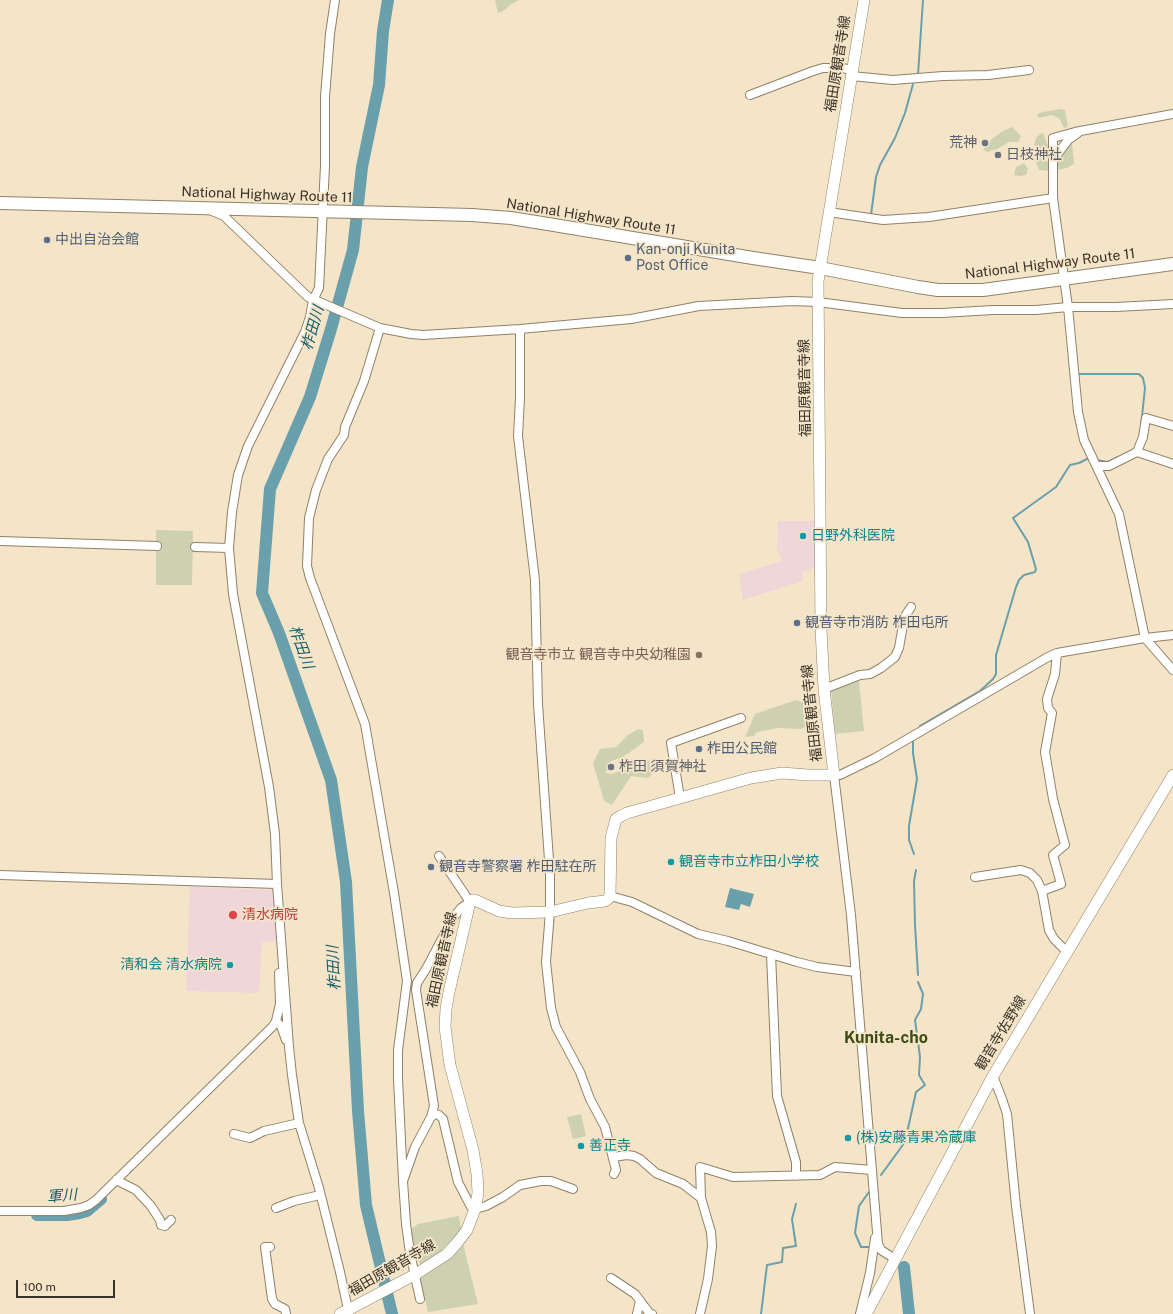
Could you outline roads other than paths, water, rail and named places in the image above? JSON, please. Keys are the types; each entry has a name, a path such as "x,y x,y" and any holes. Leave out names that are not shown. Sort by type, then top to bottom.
{"highway":[{"name":"National Highway Route 11","path":"0,203 511,218 820,268 938,290 983,290 1173,264"}],"main road":[{"name":"福田原観音寺線","path":"345,1313 416,1274 448,1254 467,1230 475,1209 478,1193 477,1174 450,1065 445,1027 448,998 470,902 475,900 499,911 512,913 550,912 588,903 605,901 610,896 611,838 616,819 626,813 751,778 782,773 834,775 824,689 821,629 818,281 864,0"},
{"name":"観音寺佐野線","path":"866,1314 993,1076 1173,775"}],"street":[{"path":"335,0 330,34 325,97 325,166 319,288 313,300 310,317 305,332 296,352 285,370 246,453 238,475 232,512 229,548 233,594 269,787 275,834 277,884 289,1047 299,1123 340,1272 345,1313"},
{"path":"750,95 813,70 823,68 842,68 851,73 893,80 942,76 988,75 1029,70"},
{"path":"1173,114 1082,130 1053,138 1053,198 1068,307 1078,412 1084,440 1119,514 1146,638 1173,670"},
{"path":"1053,160 1068,140 1082,130"},
{"path":"829,212 883,220 936,216 1053,198"},
{"path":"204,208 224,216 308,297 313,300 380,328 423,335 520,329 632,318 699,306 792,301 818,302 902,313 1036,310 1068,307 1116,307 1173,304"},
{"path":"380,328 364,381 344,427 344,435 328,459 316,490 309,518 307,566 310,578 365,724 394,893 407,981 398,1050 403,1181 410,1253 416,1274 420,1299"},
{"path":"520,329 520,398 518,436 535,580 538,704 550,874 550,912 546,962 551,1008 556,1027 580,1072 590,1099 605,1126 616,1170 614,1174"},
{"path":"1097,466 1109,466 1137,452 1143,437 1146,418 1173,426"},
{"path":"1137,452 1173,464"},
{"path":"0,541 157,546"},
{"path":"195,546 229,548"},
{"path":"824,689 860,675 870,674 881,668 895,657 899,648 904,619 906,613 911,607"},
{"path":"895,1259 881,1250 878,1244 851,915 834,775 840,775 876,758 1048,656 1057,653 1146,638 1173,635"},
{"path":"1042,891 1061,884 1053,855 1065,845 1053,799 1045,752 1052,713 1048,708 1047,699 1056,674 1057,653"},
{"path":"680,798 671,743 741,718"},
{"path":"403,1181 416,1147 431,1117 434,1106 416,990 417,983 453,918 461,908 470,902 439,856"},
{"path":"975,877 1021,870 1030,873 1042,891 1049,930 1054,939 1067,952"},
{"path":"0,875 277,884"},
{"path":"610,896 632,902 698,934 728,941 797,962 856,972"},
{"path":"0,1211 64,1211 81,1208 92,1202 116,1180 273,1026 276,1021 280,1004 279,966 283,951"},
{"path":"772,954 777,1096 796,1162 796,1176"},
{"path":"407,981 417,983"},
{"path":"276,1021 280,1026 289,1047"},
{"path":"993,1076 1007,1114 1016,1206 1030,1314"},
{"path":"431,1117 436,1114 443,1119 458,1182 471,1207 475,1209 486,1206 497,1201 520,1184 541,1180 551,1181 573,1188"},
{"path":"234,1134 250,1138 264,1131 299,1123"},
{"path":"613,1157 627,1155 634,1156 640,1159 656,1173 683,1184 701,1198"},
{"path":"700,1314 708,1279 712,1246 711,1232 701,1198 700,1167 733,1177 820,1175 835,1167 872,1170"},
{"path":"116,1180 136,1190 151,1206 160,1220 161,1225 165,1226 171,1220"},
{"path":"276,1208 294,1201 320,1195"},
{"path":"860,1314 870,1273 876,1223"},
{"path":"270,1247 265,1247 272,1299 275,1304 285,1309 286,1314"},
{"path":"611,1278 635,1294 650,1314 652,1314"},
{"path":"636,1314 640,1301"}],"water":[{"path":"730,888 754,894 750,907 741,904 739,910 725,907"}],"waterway":[{"name":"柞田川","path":"388,0 383,31 379,85 362,167 353,250 310,397 270,489 262,593 279,633 331,780 346,882 358,1111 366,1205 392,1314"},
{"path":"918,75 923,0"},
{"path":"871,215 876,177 880,165 895,138 905,113 913,84"},
{"path":"1077,374 1139,374 1143,378 1145,388 1141,426"},
{"path":"1096,460 1108,462 1118,457"},
{"path":"920,726 980,691 993,679 996,674 996,655 1016,587 1019,580 1024,575 1035,572 1036,569 1028,542 1013,518 1056,487 1070,465 1079,463 1089,458"},
{"path":"913,740 913,753 917,779 909,826 909,840 914,854"},
{"path":"916,870 914,881 918,975"},
{"path":"881,1175 905,1142 916,1092 925,1085 919,1075 920,1057 915,1020 921,1009 923,994 918,982"},
{"path":"869,1192 859,1206 855,1233 861,1247 871,1247"},
{"name":"軍川","path":"37,1215 67,1215 80,1213 87,1211 101,1199"},
{"path":"761,1314 767,1265 782,1262 783,1248 796,1246 792,1219 796,1204"},
{"path":"904,1267 909,1314"}],"place":[{"name":"荒神","path":"985,143"},
{"name":"日枝神社","path":"998,155"},
{"name":"中出自治会館","path":"47,240"},
{"name":"Kan-onji Kunita Post Office","path":"628,258"},
{"name":"日野外科医院","path":"803,536"},
{"name":"観音寺市消防 柞田屯所","path":"797,623"},
{"name":"観音寺市立 観音寺中央幼稚園","path":"699,655"},
{"name":"柞田公民館","path":"699,749"},
{"name":"柞田 須賀神社","path":"611,767"},
{"name":"観音寺市立柞田小学校","path":"671,862"},
{"name":"観音寺警察署 柞田駐在所","path":"431,867"},
{"name":"清水病院","path":"233,915"},
{"name":"清和会 清水病院","path":"230,965"},
{"name":"(株)安藤青果冷蔵庫","path":"848,1138"},
{"name":"善正寺","path":"581,1146"}],"district":[{"name":"Kunita-cho","path":"886,1038"}]}
